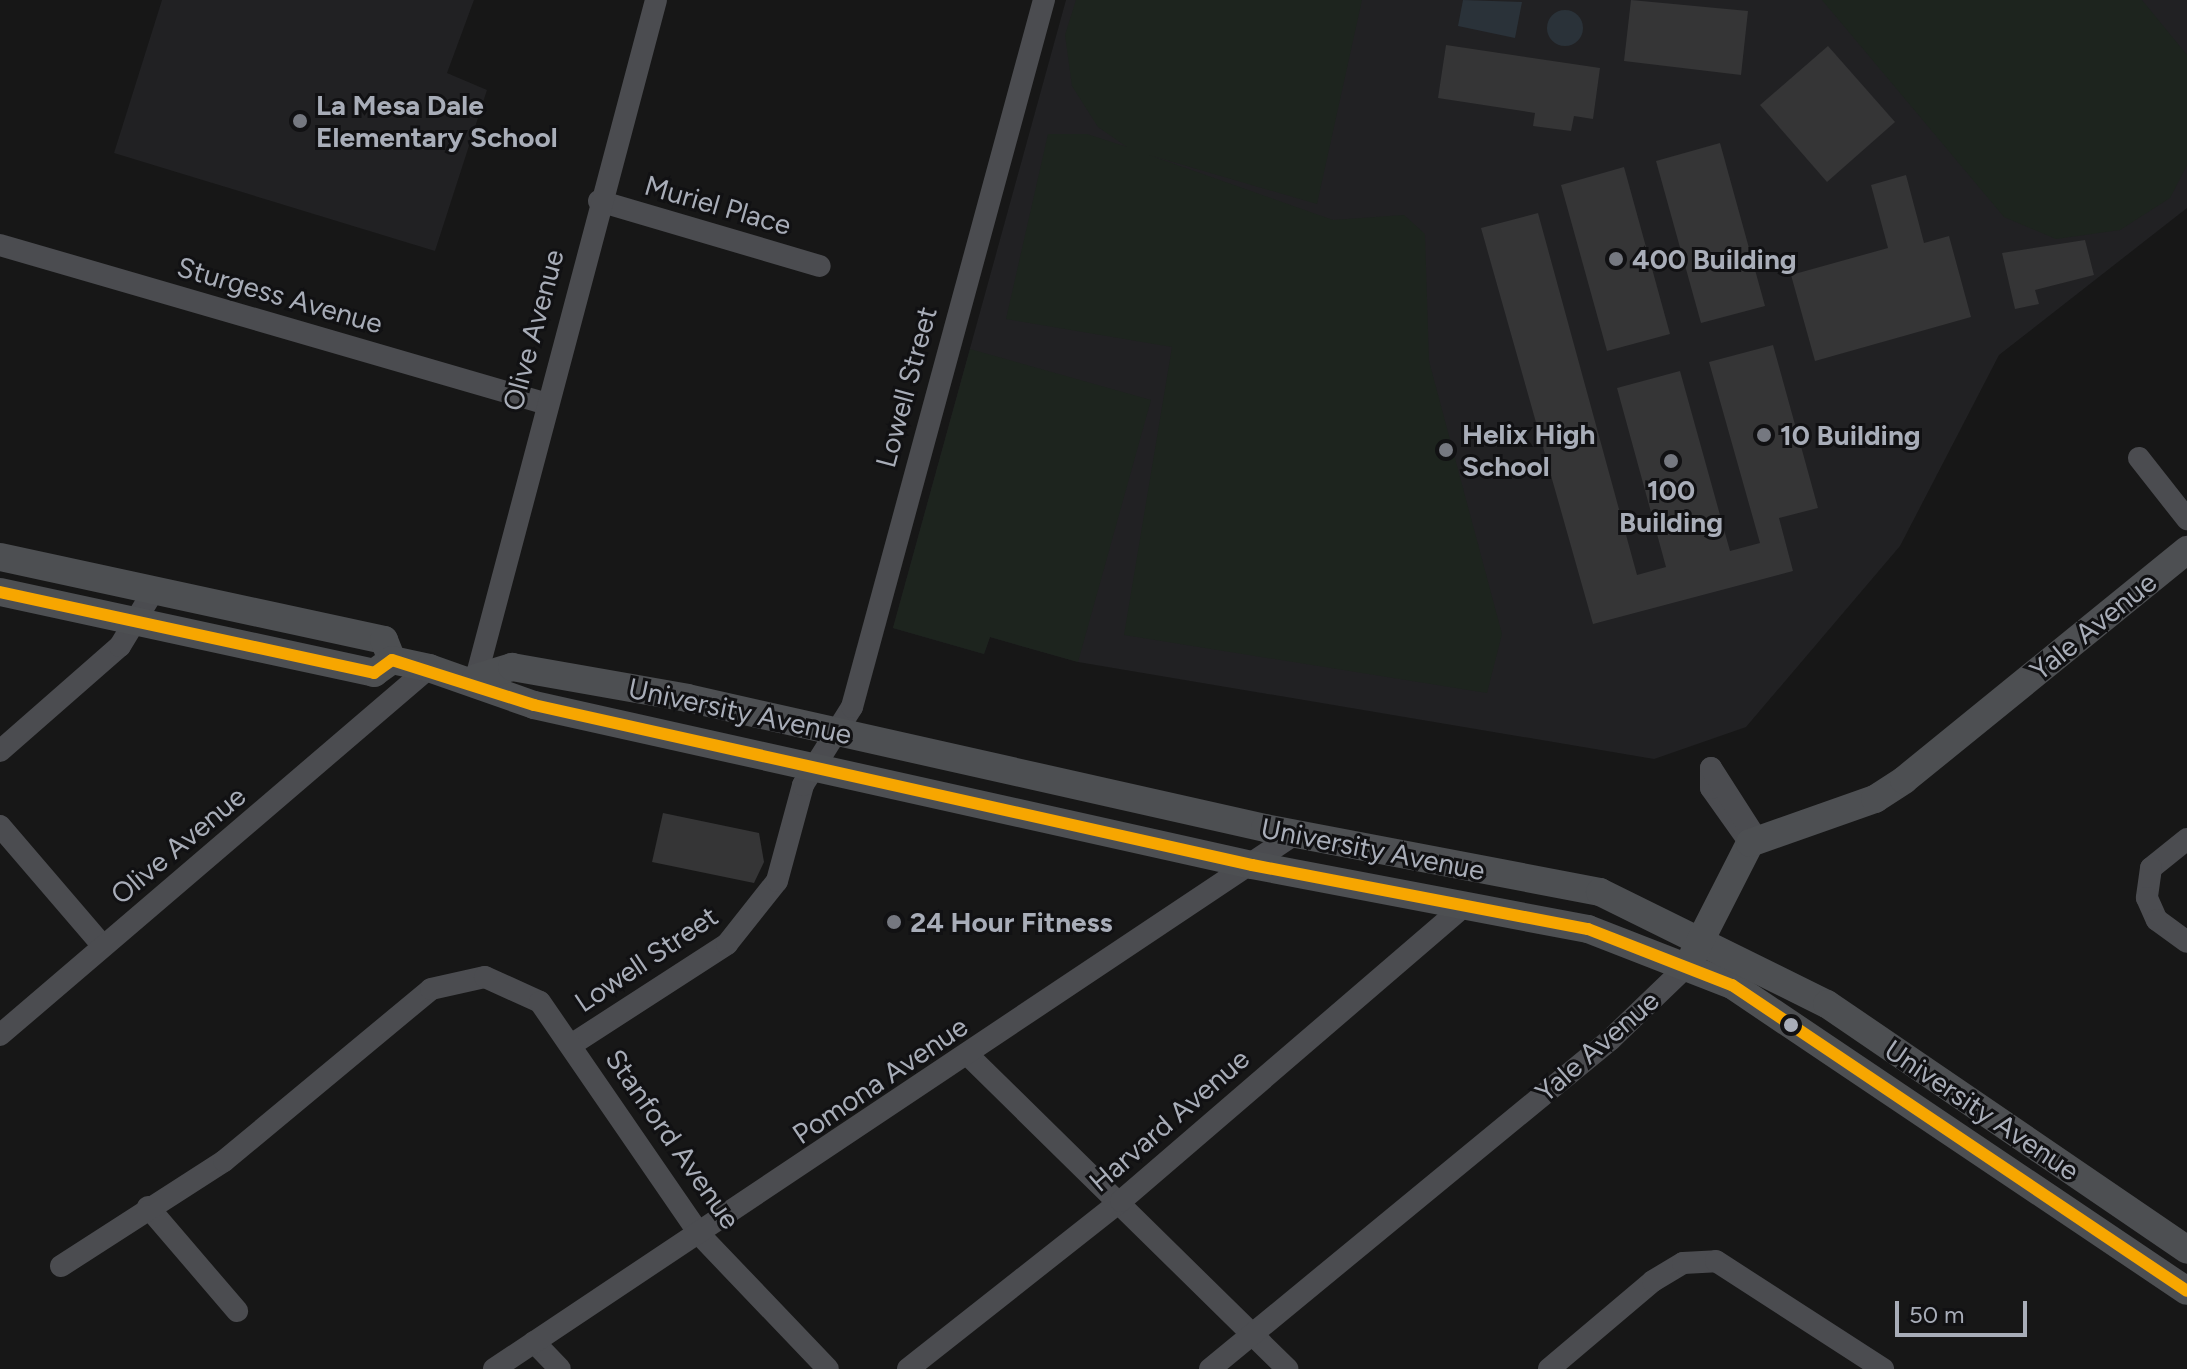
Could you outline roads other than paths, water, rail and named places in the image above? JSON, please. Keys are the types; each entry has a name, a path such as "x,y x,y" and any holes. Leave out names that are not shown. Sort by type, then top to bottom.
{"main road":[{"name":"Yale Avenue","path":"1687,966 1753,840 1875,799 1904,780 2187,550"},
{"path":"0,557 384,640 392,660"},
{"name":"University Avenue","path":"0,592 374,673 392,660 476,678 515,701 821,764 1252,865 1462,908 1588,929 1732,985 2187,1291"},
{"name":"University Avenue","path":"476,678 512,667 842,732 1295,834 1600,892 1703,940 1827,1004 2187,1250"}],"street":[{"name":"Olive Avenue","path":"476,678 544,403 656,0"},
{"name":"Lowell Street","path":"61,1266 148,1207 224,1161 444,983 485,977 521,988 571,1045 696,967 758,914 777,881 803,785 842,732 1044,0"},
{"name":"Muriel Place","path":"599,201 820,266"},
{"name":"Sturgess Avenue","path":"0,245 544,403"},
{"path":"2139,458 2187,519"},
{"path":"0,751 140,622 154,590"},
{"name":"Olive Avenue","path":"0,1035 429,668"},
{"path":"0,826 103,946"},
{"name":"Pomona Avenue","path":"494,1369 970,1057 1295,834"},
{"path":"2187,839 2151,868 2147,898 2157,920 2187,942"},
{"name":"Harvard Avenue","path":"908,1369 1121,1201 1462,908"},
{"name":"Yale Avenue","path":"1210,1369 1610,1040 1687,966"},
{"name":"Stanford Avenue","path":"571,1045 700,1235 828,1369"},
{"path":"970,1057 1121,1201 1287,1369"},
{"path":"148,1207 237,1311"},
{"path":"1549,1369 1653,1281 1683,1263 1716,1261 1883,1369"},
{"path":"534,1342 560,1369"}],"place":[{"name":"La Mesa Dale Elementary School","path":"300,121"},
{"name":"400 Building","path":"1616,259"},
{"name":"10 Building","path":"1764,435"},
{"name":"Helix High School","path":"1446,450"},
{"name":"100 Building","path":"1671,461"},
{"name":"24 Hour Fitness","path":"894,922"}]}
